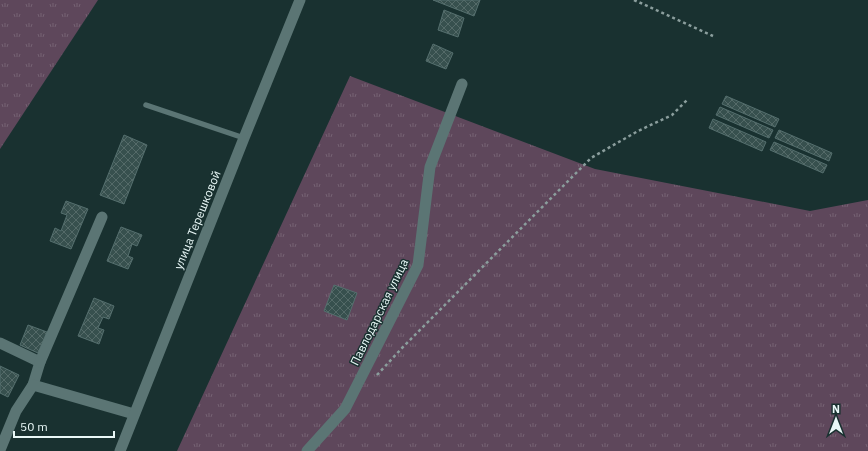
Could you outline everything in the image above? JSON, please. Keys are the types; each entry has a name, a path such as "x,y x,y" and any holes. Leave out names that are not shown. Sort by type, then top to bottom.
{"street":[{"name":"улица Терешковой","path":"120,451 300,0"},
{"name":"Павлодарская улица","path":"307,451 345,409 418,265 430,167 462,84"},
{"path":"0,450 16,411 33,385 40,362 102,218"},
{"path":"0,343 40,362"},
{"path":"33,385 134,414"}],"lane":[{"path":"146,105 244,138"}],"path":[{"path":"634,0 713,36"},
{"path":"376,376 407,342 591,158 638,131 672,115 688,99"}],"green space":[{"path":"0,0 98,0 0,149"},
{"path":"350,76 595,169 810,211 868,200 868,451 177,451"}],"building":[{"path":"433,0 480,0 474,16"},
{"path":"444,10 464,18 458,37 438,30"},
{"path":"433,44 453,53 446,69 426,61"},
{"path":"726,96 779,119 775,127 722,104"},
{"path":"720,107 773,130 769,138 716,115"},
{"path":"713,119 766,142 762,151 709,128"},
{"path":"779,130 832,153 829,161 775,138"},
{"path":"124,135 147,145 124,204 100,195"},
{"path":"774,142 827,165 823,173 770,150"},
{"path":"66,201 88,209 71,249 50,241 55,228 61,231 67,215 61,213"},
{"path":"121,227 142,235 137,246 132,244 128,256 133,258 128,269 107,261"},
{"path":"334,285 357,293 347,320 324,311"},
{"path":"94,298 114,306 109,319 103,317 98,328 104,330 99,344 78,336"},
{"path":"28,325 47,332 38,353 20,345"},
{"path":"0,366 19,375 8,397 0,393"}]}
